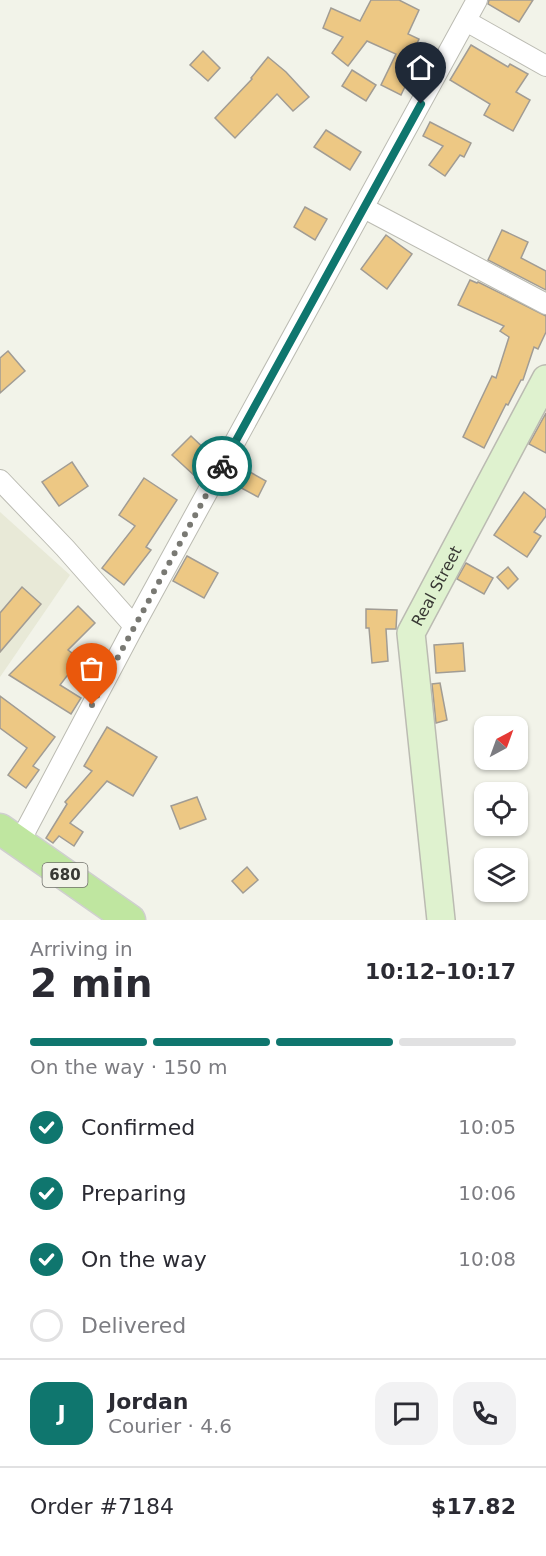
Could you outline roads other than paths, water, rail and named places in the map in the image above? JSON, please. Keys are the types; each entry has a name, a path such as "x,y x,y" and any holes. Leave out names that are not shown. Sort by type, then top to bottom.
{"main road":[{"name":"680","path":"9,836 130,920"}],"street":[{"path":"9,836 134,626 477,0"},
{"path":"466,21 546,66"},
{"path":"364,208 546,304"},
{"name":"Real Street","path":"441,920 411,633 546,379"},
{"path":"0,480 65,548 134,626"}]}
